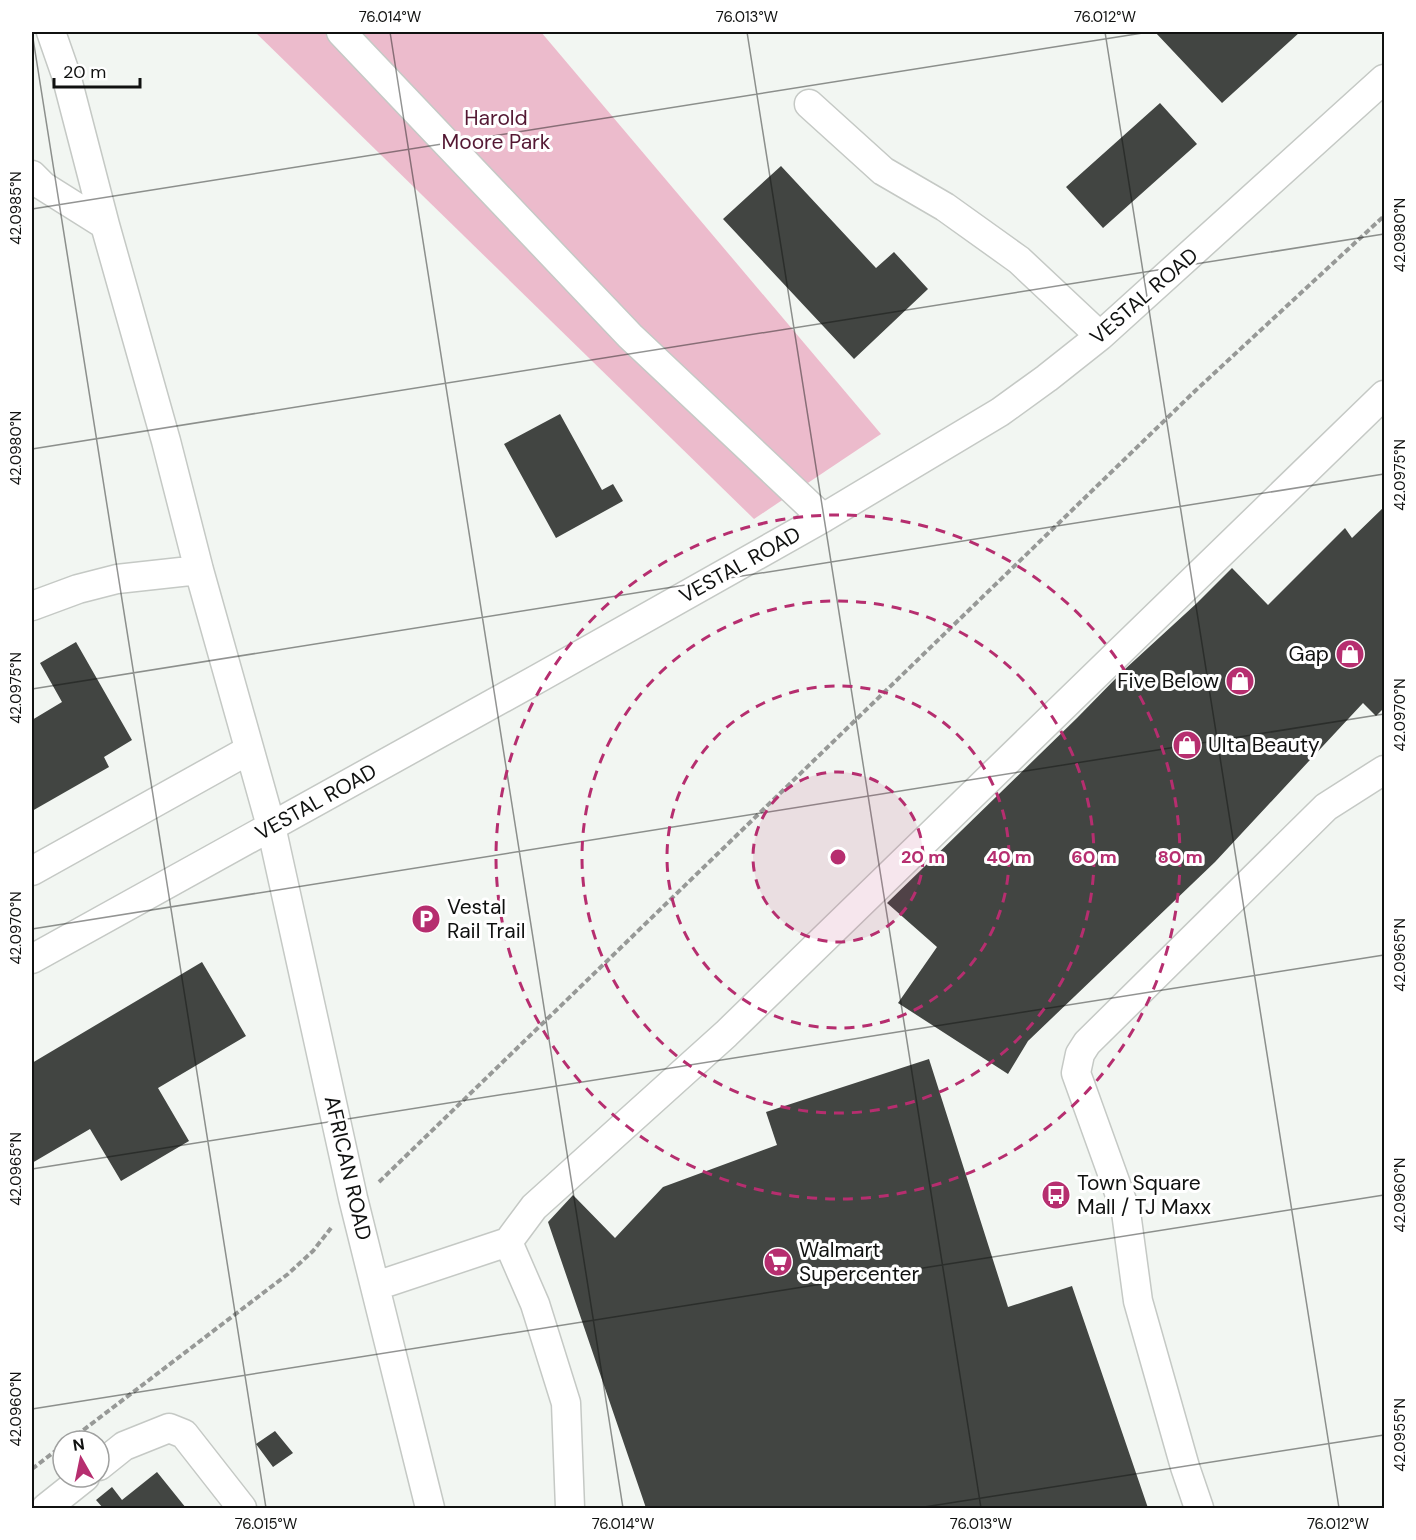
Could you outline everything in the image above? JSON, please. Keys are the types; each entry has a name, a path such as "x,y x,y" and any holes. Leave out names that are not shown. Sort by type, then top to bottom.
{"street":[{"name":"AFRICAN ROAD","path":"51,32 66,75 199,570 271,826 355,1205 430,1509"},
{"path":"341,32 630,336 823,518"},
{"name":"VESTAL ROAD","path":"34,951 271,826 529,684 823,518 1000,412 1100,336 1384,79"},
{"path":"809,104 883,171 945,207 1019,260 1100,336"},
{"path":"32,175 43,186 105,225"},
{"path":"376,1286 508,1242 534,1207 726,1034 1384,394"},
{"path":"32,606 78,589 117,579 199,570"},
{"path":"32,871 249,750"},
{"path":"1199,1509 1138,1301 1126,1212 1076,1074 1080,1054 1087,1043 1326,807 1384,770"},
{"path":"508,1242 535,1304 566,1403 570,1509"},
{"path":"111,1456 124,1446 169,1428 184,1434 242,1509"},
{"path":"46,1509 70,1489"}],"path":[{"path":"85,1429 288,1274 313,1251 328,1230 1195,391 1384,216"},
{"path":"32,1470 51,1455"}],"green space":[{"name":"Harold Moore Park","path":"255,32 541,32 881,434 754,519"}],"building":[{"path":"1155,32 1300,32 1222,103"},
{"path":"1160,103 1197,144 1103,228 1066,187"},
{"path":"781,166 876,268 894,252 928,289 854,359 723,219"},
{"path":"560,414 602,490 613,484 623,501 556,538 504,444"},
{"path":"1384,507 1384,708 1376,716 1363,703 1215,862 1028,1041 1008,1074 898,1003 937,947 887,903 1124,670 1232,568 1268,605 1345,528 1352,538"},
{"path":"76,642 132,740 104,757 109,767 32,811 32,720 62,702 40,663"},
{"path":"202,962 246,1036 158,1088 189,1141 121,1181 90,1129 32,1163 32,1063"},
{"name":"Walmart Supercenter","path":"929,1059 1008,1307 1072,1286 1148,1508 646,1508 548,1222 573,1195 615,1238 663,1187 777,1145 766,1112"},
{"path":"275,1431 293,1453 273,1467 256,1444"},
{"path":"157,1472 186,1508 103,1508 96,1500 112,1487 122,1500"}],"place":[{"name":"Gap","path":"1350,654"},
{"name":"Five Below","path":"1240,681"},
{"name":"Ulta Beauty","path":"1187,745"},
{"name":"Vestal Rail Trail","path":"426,919"},
{"name":"Town Square Mall / TJ Maxx","path":"1056,1195"},
{"name":"Walmart Supercenter","path":"778,1262"}]}
